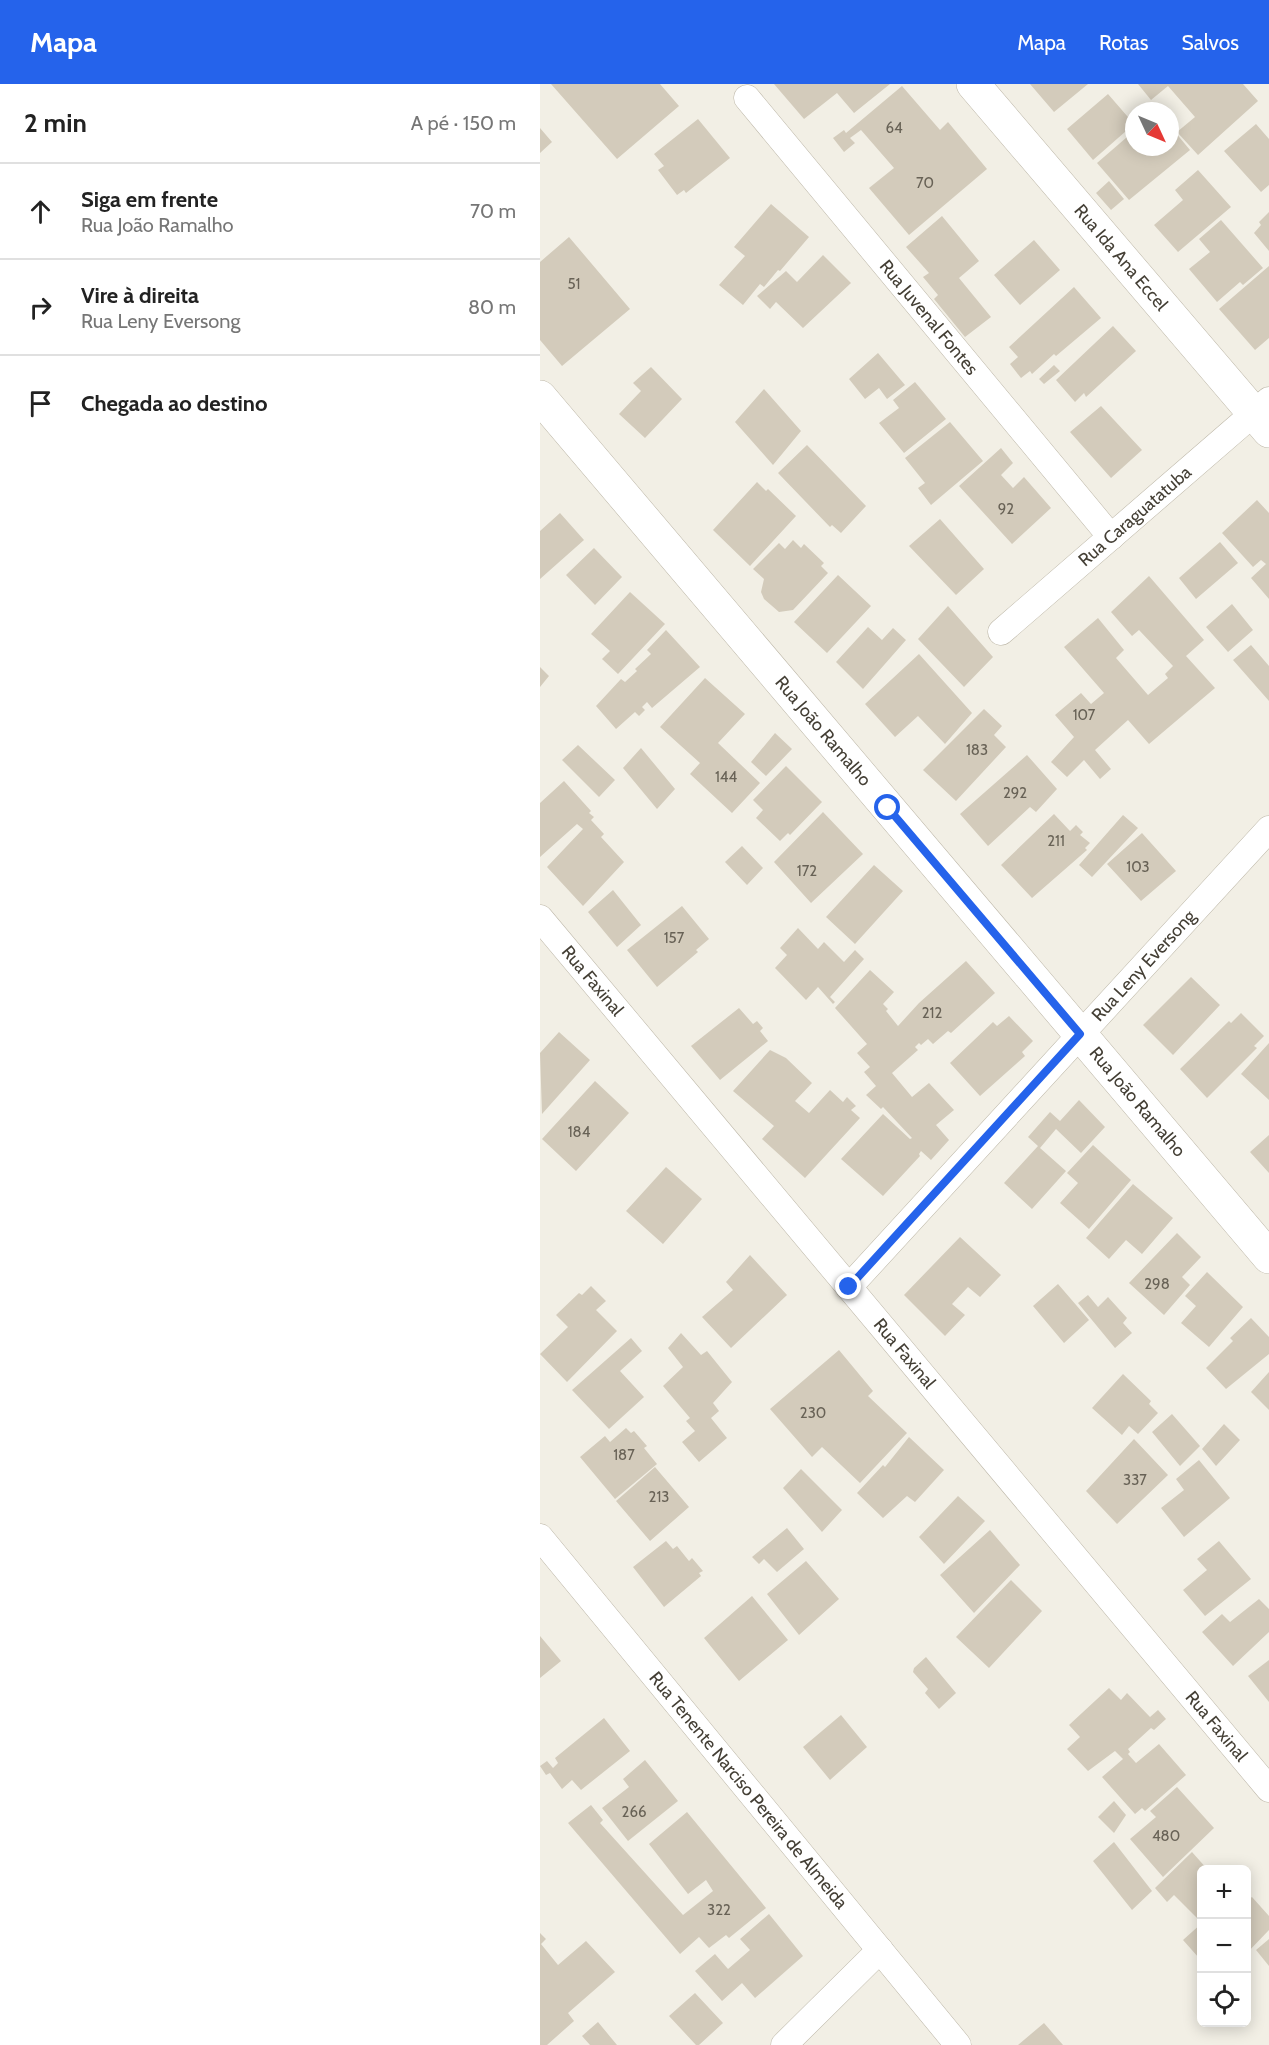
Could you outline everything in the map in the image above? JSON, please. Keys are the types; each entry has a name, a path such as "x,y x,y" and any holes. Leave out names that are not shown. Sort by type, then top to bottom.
{"street":[{"name":"Rua Ida Ana Eccel","path":"973,84 1264,415"},
{"name":"Rua Juvenal Fontes","path":"747,98 1111,537"},
{"name":"Rua João Ramalho","path":"540,397 1269,1257"},
{"name":"Rua Caraguatatuba","path":"1001,632 1111,537 1264,415"},
{"name":"Rua Leny Eversong","path":"849,1287 1269,828"},
{"name":"Rua Faxinal","path":"540,918 1269,1789"},
{"name":"Rua Tenente Narciso Pereira de Almeida","path":"540,1537 958,2045"},
{"path":"784,2045 880,1950"}],"building":[{"path":"551,84 660,84 679,106 617,159"},
{"path":"774,84 890,84 854,113 837,93 804,119"},
{"path":"1030,84 1088,84 1054,112"},
{"path":"1138,84 1243,84 1258,101 1198,155 1179,134 1179,130 1195,117 1168,86 1151,100"},
{"path":"902,86 940,130 948,122 987,169 909,235 869,188 894,168 861,130 850,138 855,143 844,152 833,138 844,130 846,133"},
{"path":"1108,94 1125,114 1125,132 1093,160 1067,129"},
{"path":"698,119 730,158 686,193 684,190 677,195 658,170 664,166 654,154"},
{"path":"1256,124 1269,139 1269,185 1261,192 1224,151"},
{"path":"540,128 552,142 540,153"},
{"path":"1179,137 1190,150 1129,200 1097,163 1125,139 1125,156 1179,156"},
{"path":"1198,170 1231,207 1178,252 1154,225 1183,200 1175,190"},
{"path":"1109,181 1124,199 1111,210 1096,193"},
{"path":"771,204 809,237 780,271 778,270 764,287 760,284 743,305 719,285 745,256 734,247"},
{"path":"1269,212 1269,251 1254,233 1261,225 1259,222"},
{"path":"942,216 979,261 959,278 991,317 965,337 934,299 938,295 923,277 929,273 906,247"},
{"path":"1221,220 1263,268 1243,285 1240,282 1217,302 1189,269 1210,252 1199,239"},
{"path":"569,237 630,309 562,366 540,340 540,262"},
{"path":"1034,240 1060,270 1020,305 994,275"},
{"path":"823,255 851,283 803,328 776,302 770,309 757,296 786,271 797,282"},
{"path":"1269,266 1269,338 1255,350 1219,309"},
{"path":"1074,287 1101,318 1032,374 1030,371 1021,378 1010,364 1018,357 1009,347"},
{"path":"1113,326 1136,351 1086,397 1084,393 1075,402 1056,380"},
{"path":"878,353 905,385 887,399 879,388 865,399 849,379"},
{"path":"1054,365 1060,371 1044,384 1039,379"},
{"path":"651,367 682,399 645,438 619,414 641,391 633,383"},
{"path":"915,382 946,419 904,453 879,423 899,408 893,400"},
{"path":"764,389 801,431 773,465 735,422"},
{"path":"1101,406 1142,450 1111,478 1070,432"},
{"path":"950,422 983,461 931,505 918,488 925,483 905,458"},
{"path":"807,445 866,506 841,533 832,525 830,527 778,473"},
{"path":"1001,448 1013,463 1001,475 1013,488 1024,477 1051,508 1012,544 959,486"},
{"path":"757,482 766,491 768,489 796,516 750,566 713,530"},
{"path":"1257,500 1269,513 1269,599 1251,578 1266,564 1261,560 1253,567 1222,533"},
{"path":"560,513 584,540 540,579 540,531"},
{"path":"940,519 984,569 956,595 909,546"},
{"path":"793,540 801,548 804,544 824,563 821,566 828,573 793,610 779,612 764,599 761,592 764,579 753,569 779,543 785,549"},
{"path":"1220,542 1238,563 1196,599 1179,578"},
{"path":"594,548 622,577 595,605 566,575"},
{"path":"838,575 871,606 827,653 794,622"},
{"path":"1149,576 1204,640 1186,656 1215,688 1149,744 1128,720 1095,750 1111,769 1100,779 1084,760 1067,777 1051,762 1074,737 1055,715 1081,693 1091,704 1104,693 1064,647 1098,618 1124,650 1116,658 1148,695 1168,678 1165,674 1173,666 1139,630 1132,636 1111,612"},
{"path":"630,592 665,624 618,674 602,659 610,651 591,634"},
{"path":"1232,604 1253,630 1228,652 1206,627"},
{"path":"948,606 993,657 964,687 918,639"},
{"path":"868,627 882,640 893,628 906,640 863,689 836,662"},
{"path":"666,630 700,667 652,708 647,702 642,707 645,710 639,716 635,712 616,729 596,706 621,679 625,682 637,671 635,669 651,654 647,650"},
{"path":"1251,645 1269,666 1269,701 1233,660"},
{"path":"919,654 972,713 945,744 918,716 895,737 865,704"},
{"path":"540,667 549,676 540,687"},
{"path":"705,678 745,714 718,743 760,783 732,813 690,774 700,763 660,727"},
{"path":"984,709 1002,726 994,735 1006,747 956,801 923,770"},
{"path":"775,733 792,749 766,776 751,762"},
{"path":"578,745 615,780 599,797 562,760"},
{"path":"641,748 675,789 657,809 623,768"},
{"path":"1027,755 1057,789 1036,812 1030,807 988,846 960,814"},
{"path":"786,766 822,802 790,835 788,833 780,841 756,818 763,810 753,800"},
{"path":"564,781 591,811 589,813 594,817 591,820 604,834 601,837 624,862 583,906 547,867 583,829 577,824 540,857 540,803"},
{"path":"823,812 863,854 811,903 774,862"},
{"path":"1054,814 1070,831 1076,825 1083,832 1080,835 1090,843 1085,848 1087,850 1032,898 1001,865"},
{"path":"1123,815 1138,828 1092,877 1079,865"},
{"path":"1142,833 1176,871 1141,901 1107,864"},
{"path":"742,846 763,868 747,885 725,862"},
{"path":"874,865 903,891 855,944 826,917"},
{"path":"613,890 641,925 617,947 588,912"},
{"path":"682,906 709,939 696,950 698,952 657,987 627,950"},
{"path":"798,928 818,949 824,942 844,962 855,950 864,959 830,997 835,1002 833,1004 818,987 806,1000 775,968 787,955 780,948"},
{"path":"966,961 995,993 951,1033 948,1031 933,1044 928,1039 921,1045 919,1043 915,1047 918,1050 892,1073 912,1097 929,1083 954,1110 936,1125 949,1140 931,1160 921,1151 920,1156 883,1196 841,1159 883,1114 910,1139 912,1138 883,1107 881,1109 866,1095 876,1086 864,1072 870,1067 857,1053 867,1044 835,1008 870,970 894,992 883,1004 898,1026 919,1003"},
{"path":"1191,977 1220,1005 1173,1055 1143,1025"},
{"path":"739,1008 753,1024 757,1021 763,1028 760,1031 768,1041 720,1080 691,1046"},
{"path":"1241,1013 1264,1036 1254,1046 1257,1048 1207,1098 1180,1069 1229,1021 1231,1023"},
{"path":"1009,1016 1033,1041 1022,1052 1025,1056 980,1096 950,1063 993,1022 997,1026"},
{"path":"559,1032 590,1060 542,1114 540,1053"},
{"path":"1269,1043 1269,1100 1241,1074"},
{"path":"770,1050 786,1058 812,1083 795,1101 809,1113 830,1090 843,1102 847,1097 856,1106 851,1110 860,1118 805,1178 762,1139 774,1126 733,1091"},
{"path":"595,1081 629,1113 576,1171 542,1139"},
{"path":"1079,1100 1105,1127 1081,1153 1056,1129 1040,1148 1066,1171 1032,1209 1004,1183 1038,1146 1028,1137 1050,1112 1060,1121"},
{"path":"1269,1135 1269,1173 1250,1152"},
{"path":"1093,1145 1131,1180 1089,1229 1060,1203 1078,1183 1067,1173"},
{"path":"666,1167 702,1199 663,1244 626,1211"},
{"path":"1133,1184 1173,1218 1142,1254 1126,1240 1109,1259 1086,1238"},
{"path":"1177,1233 1201,1257 1182,1277 1190,1285 1164,1315 1129,1283"},
{"path":"960,1237 1001,1275 980,1297 968,1287 952,1304 965,1315 945,1336 904,1295"},
{"path":"750,1255 787,1295 731,1348 702,1317 733,1290 726,1282"},
{"path":"1207,1272 1243,1307 1209,1347 1181,1323 1196,1306 1185,1296"},
{"path":"1058,1284 1089,1320 1064,1343 1033,1306"},
{"path":"591,1286 606,1301 596,1310 617,1331 567,1382 540,1354 568,1327 556,1315 579,1293 582,1295"},
{"path":"1088,1295 1098,1307 1108,1297 1127,1318 1123,1323 1132,1333 1115,1348 1078,1303"},
{"path":"1251,1318 1269,1337 1269,1354 1226,1389 1206,1368 1233,1341 1230,1338"},
{"path":"681,1333 701,1355 707,1351 732,1382 713,1403 719,1411 711,1418 727,1438 699,1462 682,1442 695,1431 686,1421 690,1418 663,1386 683,1367 668,1348"},
{"path":"631,1338 642,1351 620,1371 644,1397 609,1429 572,1390"},
{"path":"839,1350 873,1391 868,1396 907,1433 860,1483 822,1447 812,1457 770,1409"},
{"path":"1269,1372 1269,1410 1251,1392"},
{"path":"1123,1374 1151,1401 1149,1404 1158,1413 1138,1434 1129,1426 1122,1435 1092,1408"},
{"path":"1172,1414 1200,1446 1180,1466 1152,1432"},
{"path":"1224,1424 1240,1440 1216,1466 1202,1449"},
{"path":"626,1428 631,1433 634,1431 647,1446 644,1448 657,1464 615,1499 580,1457 605,1436 610,1442"},
{"path":"909,1437 944,1470 915,1502 907,1496 883,1518 857,1493 883,1465 885,1467"},
{"path":"1134,1439 1168,1475 1117,1524 1086,1491"},
{"path":"1199,1460 1230,1498 1184,1537 1161,1508 1184,1490 1176,1479"},
{"path":"655,1467 689,1507 650,1541 616,1501"},
{"path":"801,1469 842,1510 822,1532 783,1488"},
{"path":"958,1496 985,1521 944,1564 919,1537"},
{"path":"787,1528 804,1549 777,1572 764,1559 759,1564 752,1557"},
{"path":"990,1530 1020,1565 974,1613 940,1575"},
{"path":"666,1541 673,1549 677,1546 689,1561 692,1558 703,1571 699,1573 701,1576 664,1607 633,1567"},
{"path":"1219,1541 1251,1579 1205,1616 1183,1590 1207,1570 1197,1559"},
{"path":"806,1561 839,1599 799,1635 767,1594"},
{"path":"1011,1580 1042,1611 989,1668 956,1637"},
{"path":"752,1596 788,1640 739,1681 704,1638"},
{"path":"1259,1599 1269,1609 1269,1632 1233,1666 1202,1632 1222,1614 1230,1622"},
{"path":"540,1636 561,1661 540,1678"},
{"path":"926,1657 956,1693 939,1709 925,1693 928,1689 913,1672 914,1668"},
{"path":"1269,1660 1269,1702 1248,1676"},
{"path":"1109,1688 1121,1700 1127,1693 1150,1717 1158,1710 1166,1719 1154,1730 1151,1728 1128,1749 1130,1752 1128,1754 1136,1763 1159,1744 1186,1775 1145,1811 1142,1808 1135,1814 1102,1777 1123,1759 1115,1751 1088,1771 1067,1749 1080,1737 1069,1725"},
{"path":"841,1715 867,1747 830,1780 803,1747"},
{"path":"604,1718 630,1751 581,1790 572,1780 562,1789 550,1773 546,1775 540,1766 547,1761 553,1768 558,1763 555,1758"},
{"path":"645,1760 678,1801 628,1841 602,1808 629,1787 623,1779"},
{"path":"1177,1787 1214,1828 1163,1877 1130,1839 1156,1817 1150,1811"},
{"path":"1114,1801 1126,1815 1114,1833 1098,1817"},
{"path":"591,1805 603,1820 600,1823 683,1915 713,1891 706,1880 688,1894 649,1844 687,1812 766,1908 729,1938 726,1935 709,1948 699,1937 680,1954 568,1823"},
{"path":"1114,1842 1152,1891 1132,1910 1093,1861"},
{"path":"1192,1852 1204,1865 1197,1865 1197,1918 1174,1895 1167,1902 1155,1888"},
{"path":"1251,1898 1269,1916 1269,1930 1251,1949 1251,1919"},
{"path":"769,1914 803,1956 755,1998 742,1983 722,2001 695,1971 715,1954 728,1969 750,1950 740,1939"},
{"path":"1197,1927 1197,1956 1183,1940"},
{"path":"540,1933 546,1939 541,1944 558,1965 586,1941 615,1972 568,2013 574,2021 547,2045 540,2045"},
{"path":"1269,1939 1269,1966 1256,1950"},
{"path":"695,1993 723,2023 699,2045 696,2045 669,2016"},
{"path":"598,2022 617,2045 590,2045 582,2036"},
{"path":"1044,2023 1063,2045 1018,2045"}],"route":[{"path":"849,1287 1080,1034 888,808"}]}
